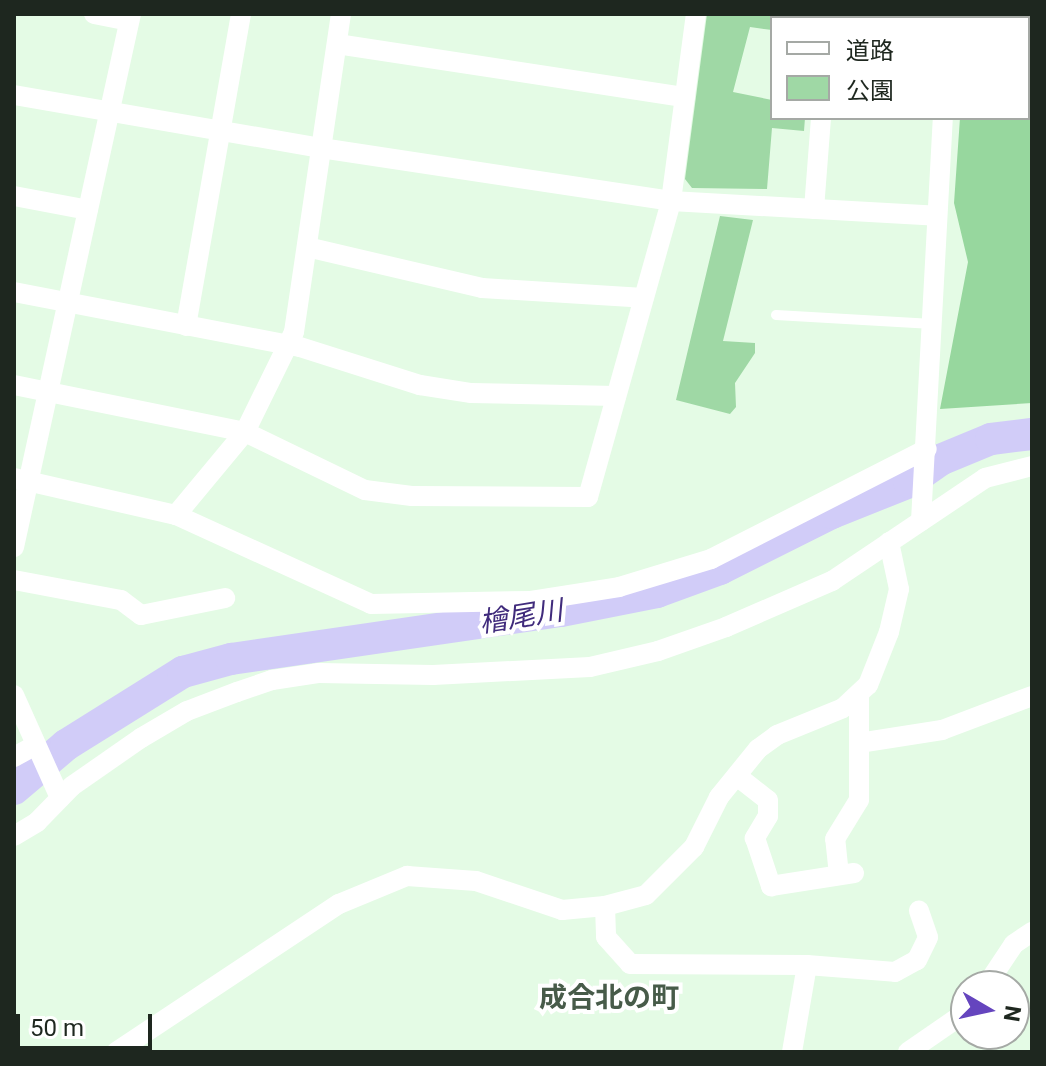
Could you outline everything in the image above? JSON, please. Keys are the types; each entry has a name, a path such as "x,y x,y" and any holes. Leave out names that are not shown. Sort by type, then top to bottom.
{"street":[{"path":"14,547 21,481 48,391 130,18 94,14"},
{"path":"186,326 241,14"},
{"path":"176,515 245,432 294,332 341,14"},
{"path":"14,385 245,432 365,490 412,496 588,497 671,201 696,14"},
{"path":"337,44 685,97"},
{"path":"14,95 321,148 671,201 937,216"},
{"path":"814,209 821,120"},
{"path":"921,521 943,120"},
{"path":"14,196 88,210"},
{"path":"307,247 482,288 644,298"},
{"path":"14,292 289,346 420,385 471,393 616,396"},
{"path":"21,481 176,515 371,604 531,601 619,587 711,559 793,521 927,449"},
{"path":"14,836 37,822 58,792 187,711 272,680 319,673 433,675 590,667 658,651 726,627 832,581 985,478 1032,466"},
{"path":"116,1052 339,904 407,876 476,881 562,910 605,906 646,895 694,847 719,797 758,749 777,735 843,708 868,685 889,632 899,589 889,542"},
{"path":"14,580 121,600 141,615 225,598"},
{"path":"737,776 768,800 768,816 755,838 771,886 846,874 835,839 859,800 859,694"},
{"path":"14,695 58,792"},
{"path":"859,743 942,730 1032,696"},
{"path":"14,757 37,747"},
{"path":"605,906 606,937 630,964 807,965 895,972 917,960 928,937 919,911"},
{"path":"997,970 1014,944 1032,932"},
{"path":"792,1052 807,965"},
{"path":"908,1052 950,1023"}],"lane":[{"path":"776,315 934,324"}],"green space":[{"path":"707,14 815,14 770,16 770,30 750,27 733,92 770,100 770,120 805,120 804,131 772,128 767,189 692,188 685,179"},
{"path":"1032,14 1032,403 940,409 968,262 954,203 960,120 1030,120 1030,16 988,16"},
{"path":"720,216 753,220 723,341 755,343 755,353 735,383 736,407 730,414 676,400"}],"waterway":[{"name":"檜尾川","path":"14,789 66,745 183,672 231,659 561,611 657,592 720,569 832,513 909,482 940,460 991,439 1032,434"}],"district":[{"name":"成合北の町","path":"609,998"}]}
